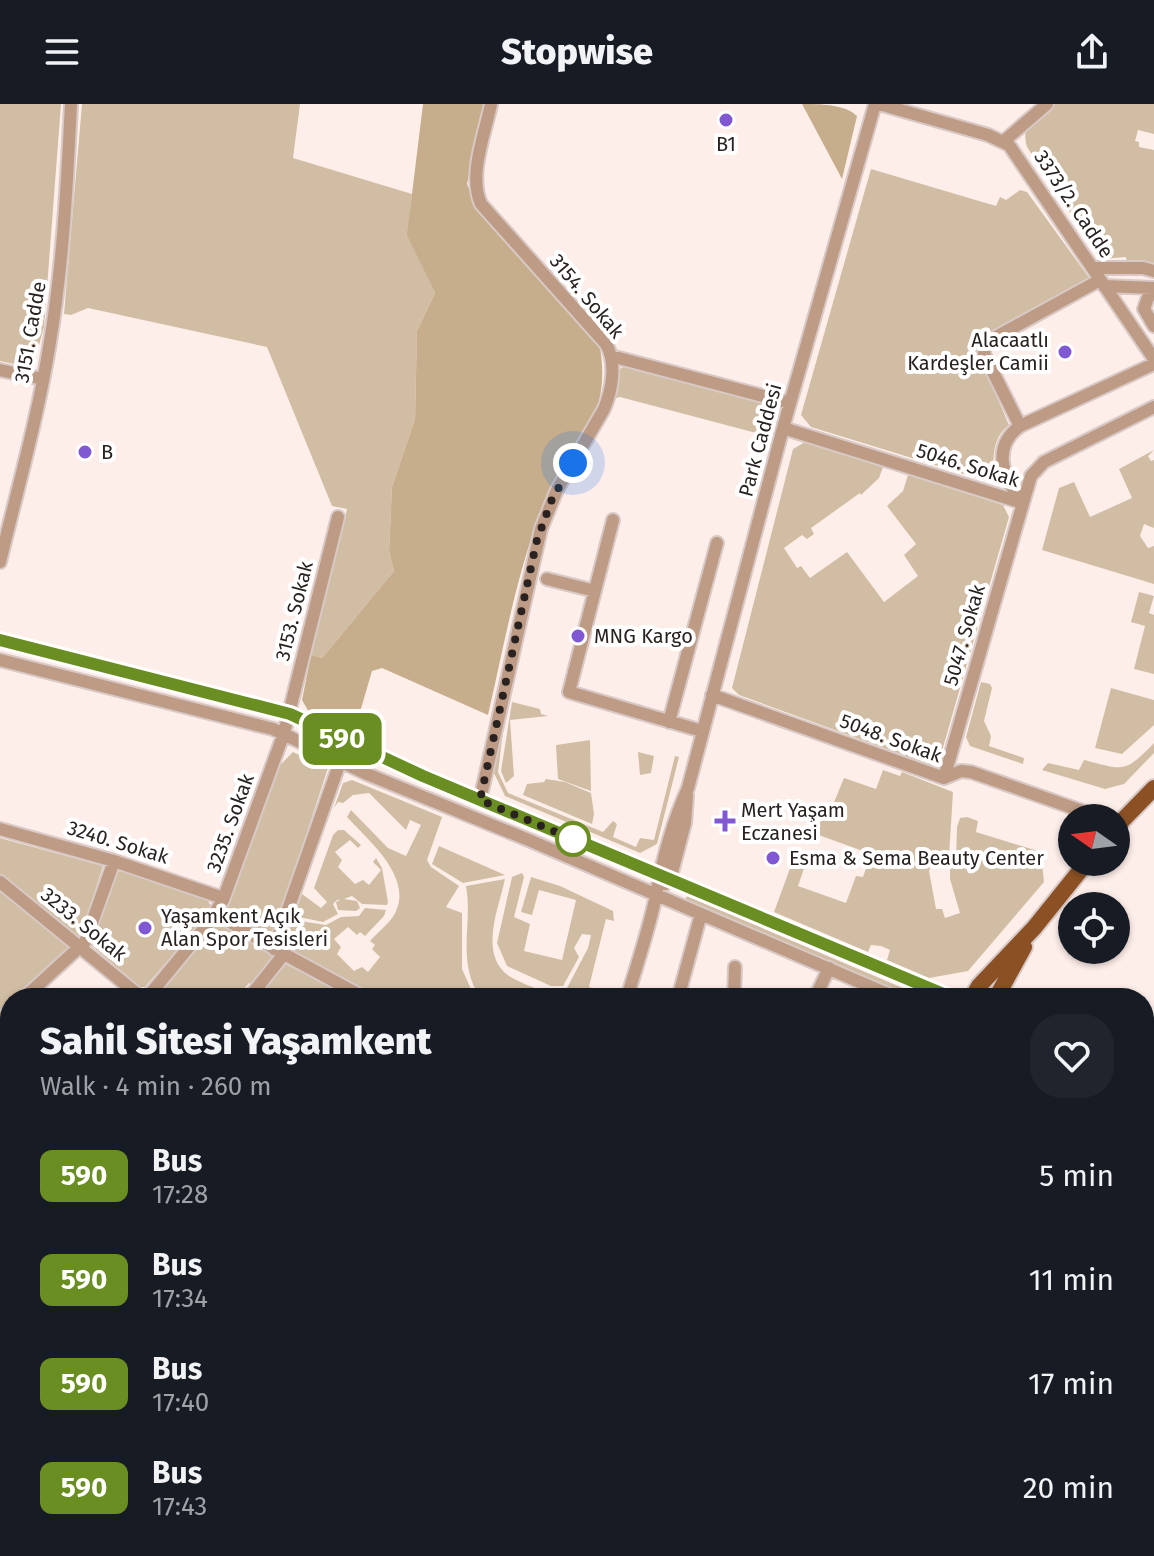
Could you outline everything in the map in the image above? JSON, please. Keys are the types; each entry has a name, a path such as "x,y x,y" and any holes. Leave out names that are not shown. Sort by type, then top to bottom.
{"main road":[{"path":"1130,812 1154,788"},
{"path":"978,988 1034,928 1076,876"},
{"path":"1001,988 1034,928"}],"street":[{"name":"3151. Cadde","path":"0,562 43,379 61,263 71,104"},
{"name":"3154. Sokak","path":"480,800 537,540 552,499 607,403 612,380 611,356 606,344 481,204 476,176 491,104"},
{"path":"877,104 1004,141 1047,104"},
{"name":"Park Caddesi","path":"630,988 664,877 673,820 688,788 783,428 877,104"},
{"name":"3373/2. Cadde","path":"1004,141 1014,150 1154,362"},
{"path":"1093,268 1143,268 1154,271"},
{"path":"1020,426 984,354 985,343 1102,283 1154,291"},
{"path":"1154,291 1144,309 1154,326"},
{"path":"611,356 790,403"},
{"path":"1023,503 1004,474 1004,447 1008,437 1020,426 1154,362"},
{"path":"0,370 43,379"},
{"name":"5046. Sokak","path":"783,428 1023,503 1031,476 1044,462 1154,407"},
{"name":"5047. Sokak","path":"944,778 1023,503"},
{"name":"3153. Sokak","path":"284,733 338,517"},
{"path":"613,520 569,692 702,731"},
{"path":"669,722 717,543"},
{"path":"547,579 595,591"},
{"path":"0,640 290,714 480,800 929,988"},
{"path":"0,660 284,733 340,762 829,968 863,988"},
{"name":"5048. Sokak","path":"712,695 944,778 961,771 971,772 1062,804"},
{"name":"3235. Sokak","path":"153,988 215,913 223,898 284,733"},
{"path":"256,988 279,952 340,762"},
{"name":"3240. Sokak","path":"0,829 114,861 223,898"},
{"path":"35,988 81,946 114,861"},
{"name":"3233. Sokak","path":"0,882 133,988"},
{"path":"215,913 346,988"},
{"path":"681,988 701,914"},
{"path":"734,988 735,967"},
{"path":"820,988 829,968"}],"shaded area":[{"path":"0,104 61,104 44,327 34,363 29,367 0,361"},
{"path":"82,104 300,104 293,158 412,194 408,235 435,293 417,331 415,419 392,487 389,551 394,571 322,658 311,655 347,509 332,506 267,347 88,308 71,315 64,314"},
{"path":"423,104 485,104 467,184 477,210 600,348 600,396 586,433 552,487 533,533 511,611 488,715 382,668 372,671 349,736 310,714 302,700 311,655 322,658 394,571 389,551 392,487 415,419 417,331 435,293 407,235"},
{"path":"802,104 839,107 857,116 842,179"},
{"path":"1052,104 1154,104 1154,134 1138,130 1135,141 1139,142 1139,147 1154,150 1154,266 1127,265 1126,257 1101,259 1027,147 1028,127"},
{"path":"871,169 996,206 1000,197 1006,200 1020,190 1027,192 1090,279 986,335 980,343 978,353 1009,425 996,444 993,483 811,427 801,415"},
{"path":"625,366 763,403 766,408 760,434 620,397 613,399 620,369"},
{"path":"805,442 883,467 879,478 861,495 811,528 814,534 807,539 802,535 784,548 797,568 801,566 810,578 847,552 884,602 918,576 904,555 916,544 887,506 903,491 908,475 1003,505 1009,517 940,758 931,765 739,695 732,688 793,449"},
{"path":"1154,450 1148,456 1151,461 1154,460 1154,528 1144,524 1140,536 1148,548 1154,546 1154,584 1042,550 1059,488 1074,482 1090,517 1132,498 1119,469"},
{"path":"1139,592 1154,596 1149,613 1154,615 1154,674 1134,669 1145,626 1131,622"},
{"path":"981,682 990,684 992,688 984,721 991,736 989,746 1024,758 1023,764 970,746 966,737"},
{"path":"1111,688 1154,700 1154,725 1122,754 1095,748"},
{"path":"508,697 511,698 504,723 498,772 508,793 603,832 613,821 617,824 613,837 636,847 640,838 654,840 675,756 679,757 657,844 640,853 505,796 494,773"},
{"path":"512,702 540,709 541,714 548,716 510,720 514,776 506,783 501,771"},
{"path":"590,740 591,791 558,779 556,745"},
{"path":"1154,743 1154,753 1124,784 1105,789 1042,770 1048,763 1079,770 1084,760 1123,767 1136,760"},
{"path":"293,752 328,768 274,933 266,938 224,910 277,768"},
{"path":"638,752 654,756 651,773 640,775"},
{"path":"883,770 900,776 902,772 953,792 949,856 936,852 929,871 936,909 942,909 945,918 960,913 950,870 956,860 960,818 978,821 976,832 1041,852 1044,882 968,971 929,978 887,960 890,950 881,946 871,945 868,952 774,912 796,852 808,857 798,886 846,903 856,876 863,877 871,854 816,834 825,810 830,812 844,778 876,789"},
{"path":"546,779 565,782 591,793 592,824 523,795 527,784"},
{"path":"352,780 442,817 427,860 431,867 459,886 446,907 462,913 462,969 471,988 361,988 296,953 287,937 293,920 326,925 341,917 359,916 365,908 386,910 365,936 360,932 357,935 348,927 334,939 341,947 337,954 354,971 362,967 368,972 380,957 372,949 375,945 370,941 392,918 398,904 399,890 388,863 347,817 351,810 388,848 406,856 421,825 410,820 406,830 369,793 353,795 343,803 338,802 334,808 343,783"},
{"path":"338,830 344,830 361,845 358,848 350,840 335,852 342,860 338,867 355,884 363,880 369,885 381,870 373,862 376,858 382,868 387,905 362,904 352,896 344,899 357,901 360,908 356,911 338,910 336,902 340,900 337,900 333,904 338,914 323,922 294,916 302,894 321,908 327,902 314,888 333,835"},
{"path":"0,838 103,866 81,934 72,949 30,988 0,988"},
{"path":"439,846 505,875 463,883 432,864"},
{"name":"Yaşamkent Açık Alan Spor Tesisleri","path":"116,869 207,899 211,906 145,987 140,987 91,942"},
{"path":"522,873 524,877 514,917 530,924 524,951 562,960 576,900 539,890 532,915 521,912 531,877 560,886 613,911 614,921 606,919 589,987 592,988 567,988 588,948 591,935 582,934 574,948 579,957 563,986 551,986 507,966 497,943 512,877"},
{"path":"505,879 493,930 494,956 509,976 534,988 475,988 467,956 466,886"},
{"path":"687,896 903,988 890,988 685,900"},
{"name":"Yaşamkent Açık Alan Spor Tesisleri","path":"216,921 272,955 272,960 252,985 249,983 245,988 161,988"},
{"path":"283,963 334,988 262,988"}],"bus line":[{"name":"590","path":"0,640 290,714 423,776 929,988"}],"place":[{"name":"B1","path":"726,120"},
{"name":"Alacaatlı Kardeşler Camii","path":"1065,352"},
{"name":"B","path":"85,452"},
{"name":"MNG Kargo","path":"578,636"},
{"name":"Mert Yaşam Eczanesi","path":"725,821"},
{"name":"Esma & Sema Beauty Center","path":"773,858"},
{"name":"Yaşamkent Açık Alan Spor Tesisleri","path":"145,928"}],"route":[{"path":"573,463 552,499 537,540 480,800 582,843 573,839"}]}
